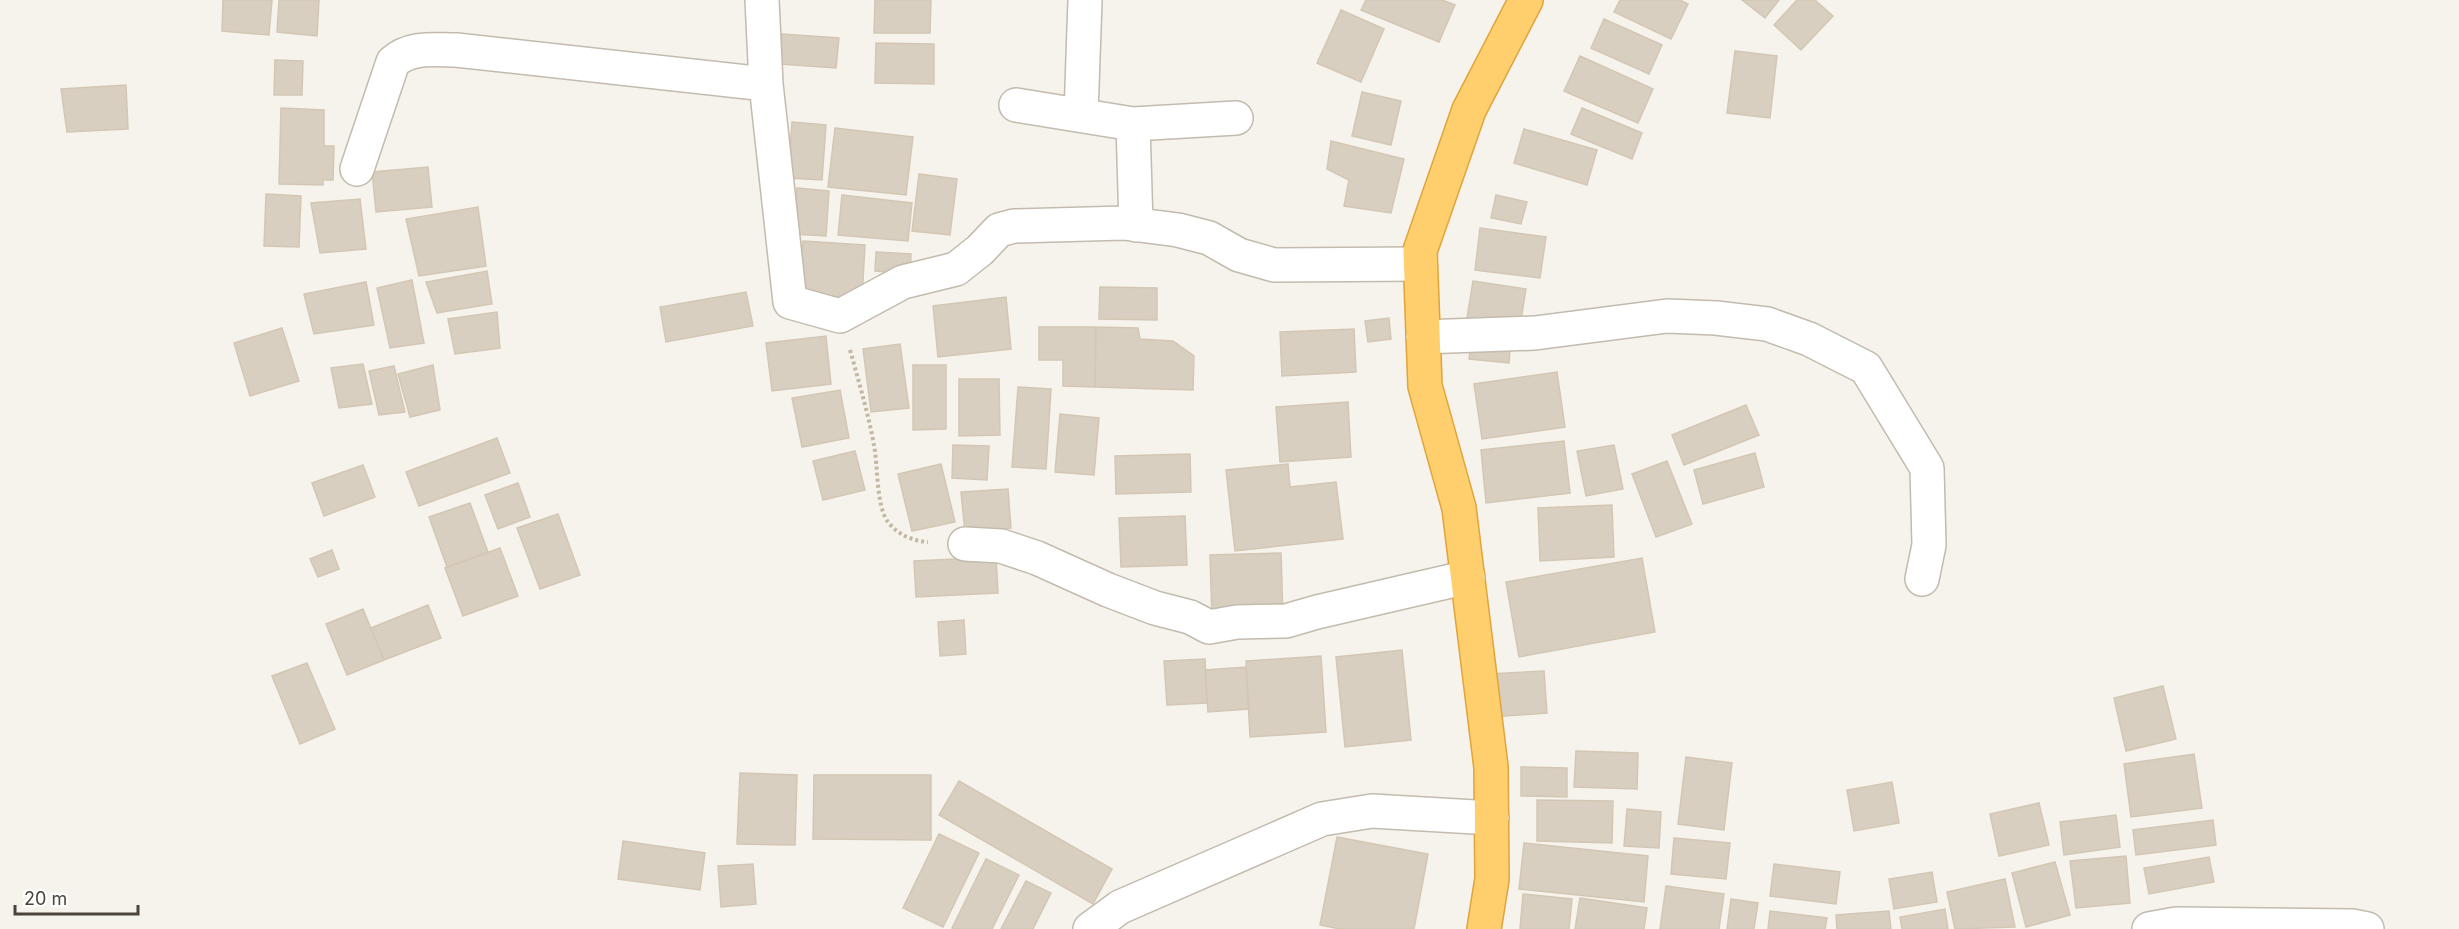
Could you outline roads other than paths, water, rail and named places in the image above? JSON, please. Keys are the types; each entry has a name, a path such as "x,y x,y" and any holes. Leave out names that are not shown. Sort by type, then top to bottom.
{"highway":[{"path":"1484,929 1491,879 1491,767 1459,508 1425,386 1420,251 1469,110 1526,0"}],"street":[{"path":"762,0 766,84 790,302 840,316 903,282 956,269 980,250 999,230 1014,226 1136,225 1178,230 1209,238 1239,255 1274,265 1420,264"},
{"path":"1081,115 1085,0"},
{"path":"357,169 393,62 411,51 456,50 766,84"},
{"path":"1016,105 1133,124 1236,118"},
{"path":"1133,124 1136,225"},
{"path":"1423,337 1535,333 1667,316 1716,318 1767,324 1809,339 1866,368 1927,468 1929,545 1922,579"},
{"path":"965,544 1001,546 1036,558 1155,608 1190,617 1209,627 1237,622 1286,621 1468,577"},
{"path":"1090,929 1120,907 1322,819 1372,811 1492,818"},
{"path":"2149,929 2176,924 2352,926 2367,929"}]}
